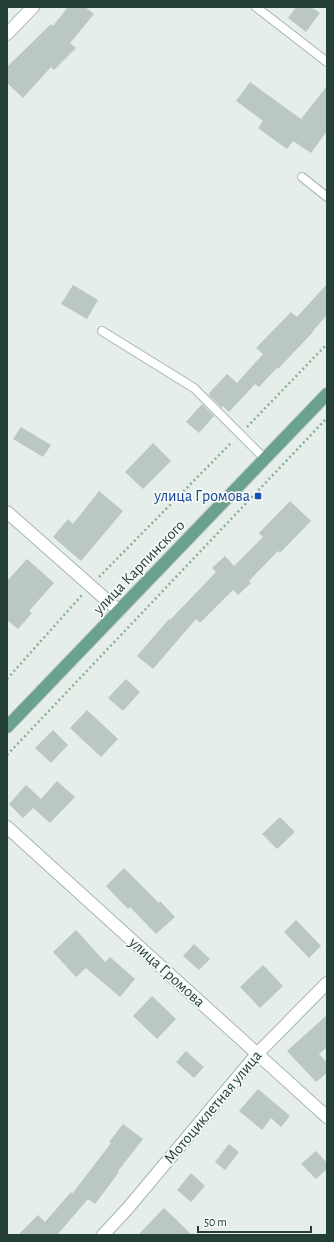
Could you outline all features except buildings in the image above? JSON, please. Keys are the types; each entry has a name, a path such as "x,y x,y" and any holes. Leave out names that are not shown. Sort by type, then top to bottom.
{"main road":[{"name":"улица Карпинского","path":"7,727 327,394"}],"street":[{"path":"7,34 33,7"},
{"path":"7,512 118,611"},
{"name":"улица Громова","path":"7,826 327,1117"},
{"name":"Мотоциклетная улица","path":"104,1235 257,1054 327,983"}],"lane":[{"path":"256,7 327,62"},
{"path":"302,177 327,197"},
{"path":"102,332 194,388 239,435 265,459"}],"path":[{"path":"7,679 90,586 327,344"},
{"path":"7,755 327,418"}],"place":[{"name":"улица Громова","path":"258,496"}]}
